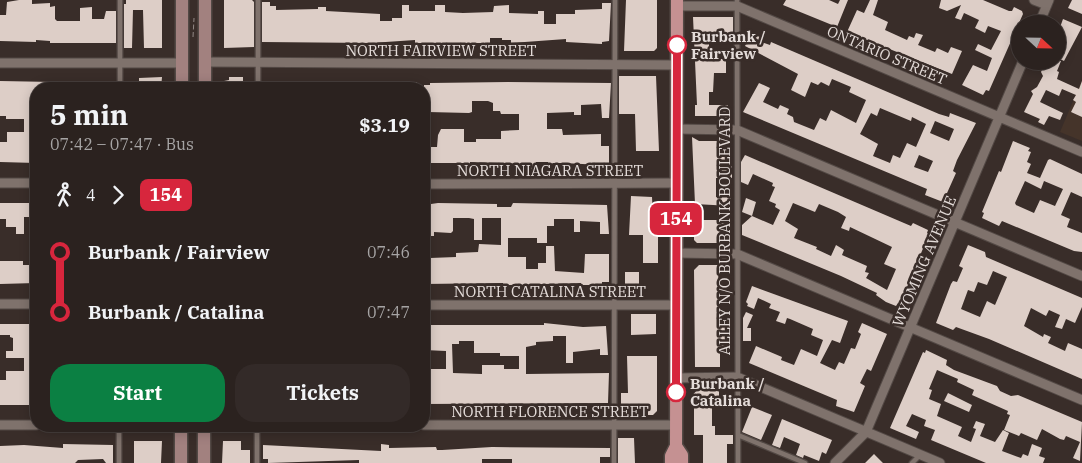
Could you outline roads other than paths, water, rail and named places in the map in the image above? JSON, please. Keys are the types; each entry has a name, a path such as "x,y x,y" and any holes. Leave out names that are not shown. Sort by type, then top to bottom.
{"main road":[{"path":"182,0 182,82"},
{"path":"205,0 205,82"},
{"path":"671,463 671,456 676,446 677,3"},
{"path":"181,432 181,463"},
{"path":"204,432 204,463"},
{"path":"676,446 682,456 682,463"}],"street":[{"path":"1034,0 1048,3 1043,15"},
{"name":"ONTARIO STREET","path":"677,3 737,3 1082,152"},
{"name":"NORTH FAIRVIEW STREET","path":"205,62 677,65"},
{"path":"0,63 182,63"},
{"name":"WYOMING AVENUE","path":"835,463 866,432 1019,70"},
{"path":"677,129 738,130 1082,276"},
{"path":"0,183 30,183"},
{"name":"NORTH NIAGARA STREET","path":"430,184 676,183"},
{"path":"676,253 737,254 1082,400"},
{"path":"0,304 30,304"},
{"name":"NORTH CATALINA STREET","path":"430,305 676,305"},
{"path":"676,378 737,377 940,463"},
{"path":"0,425 30,425"},
{"name":"NORTH FLORENCE STREET","path":"430,425 676,425"}],"lane":[{"path":"120,0 120,82"},
{"path":"258,0 258,82"},
{"path":"614,463 615,0"},
{"name":"ALLEY N/O BURBANK BOULEVARD","path":"737,3 738,463"},
{"path":"119,432 119,463"},
{"path":"257,432 257,463"},
{"path":"738,435 806,463"},
{"path":"912,463 920,455"}],"place":[{"name":"Burbank / Fairview","path":"677,45"},
{"name":"Burbank / Catalina","path":"676,392"}]}
